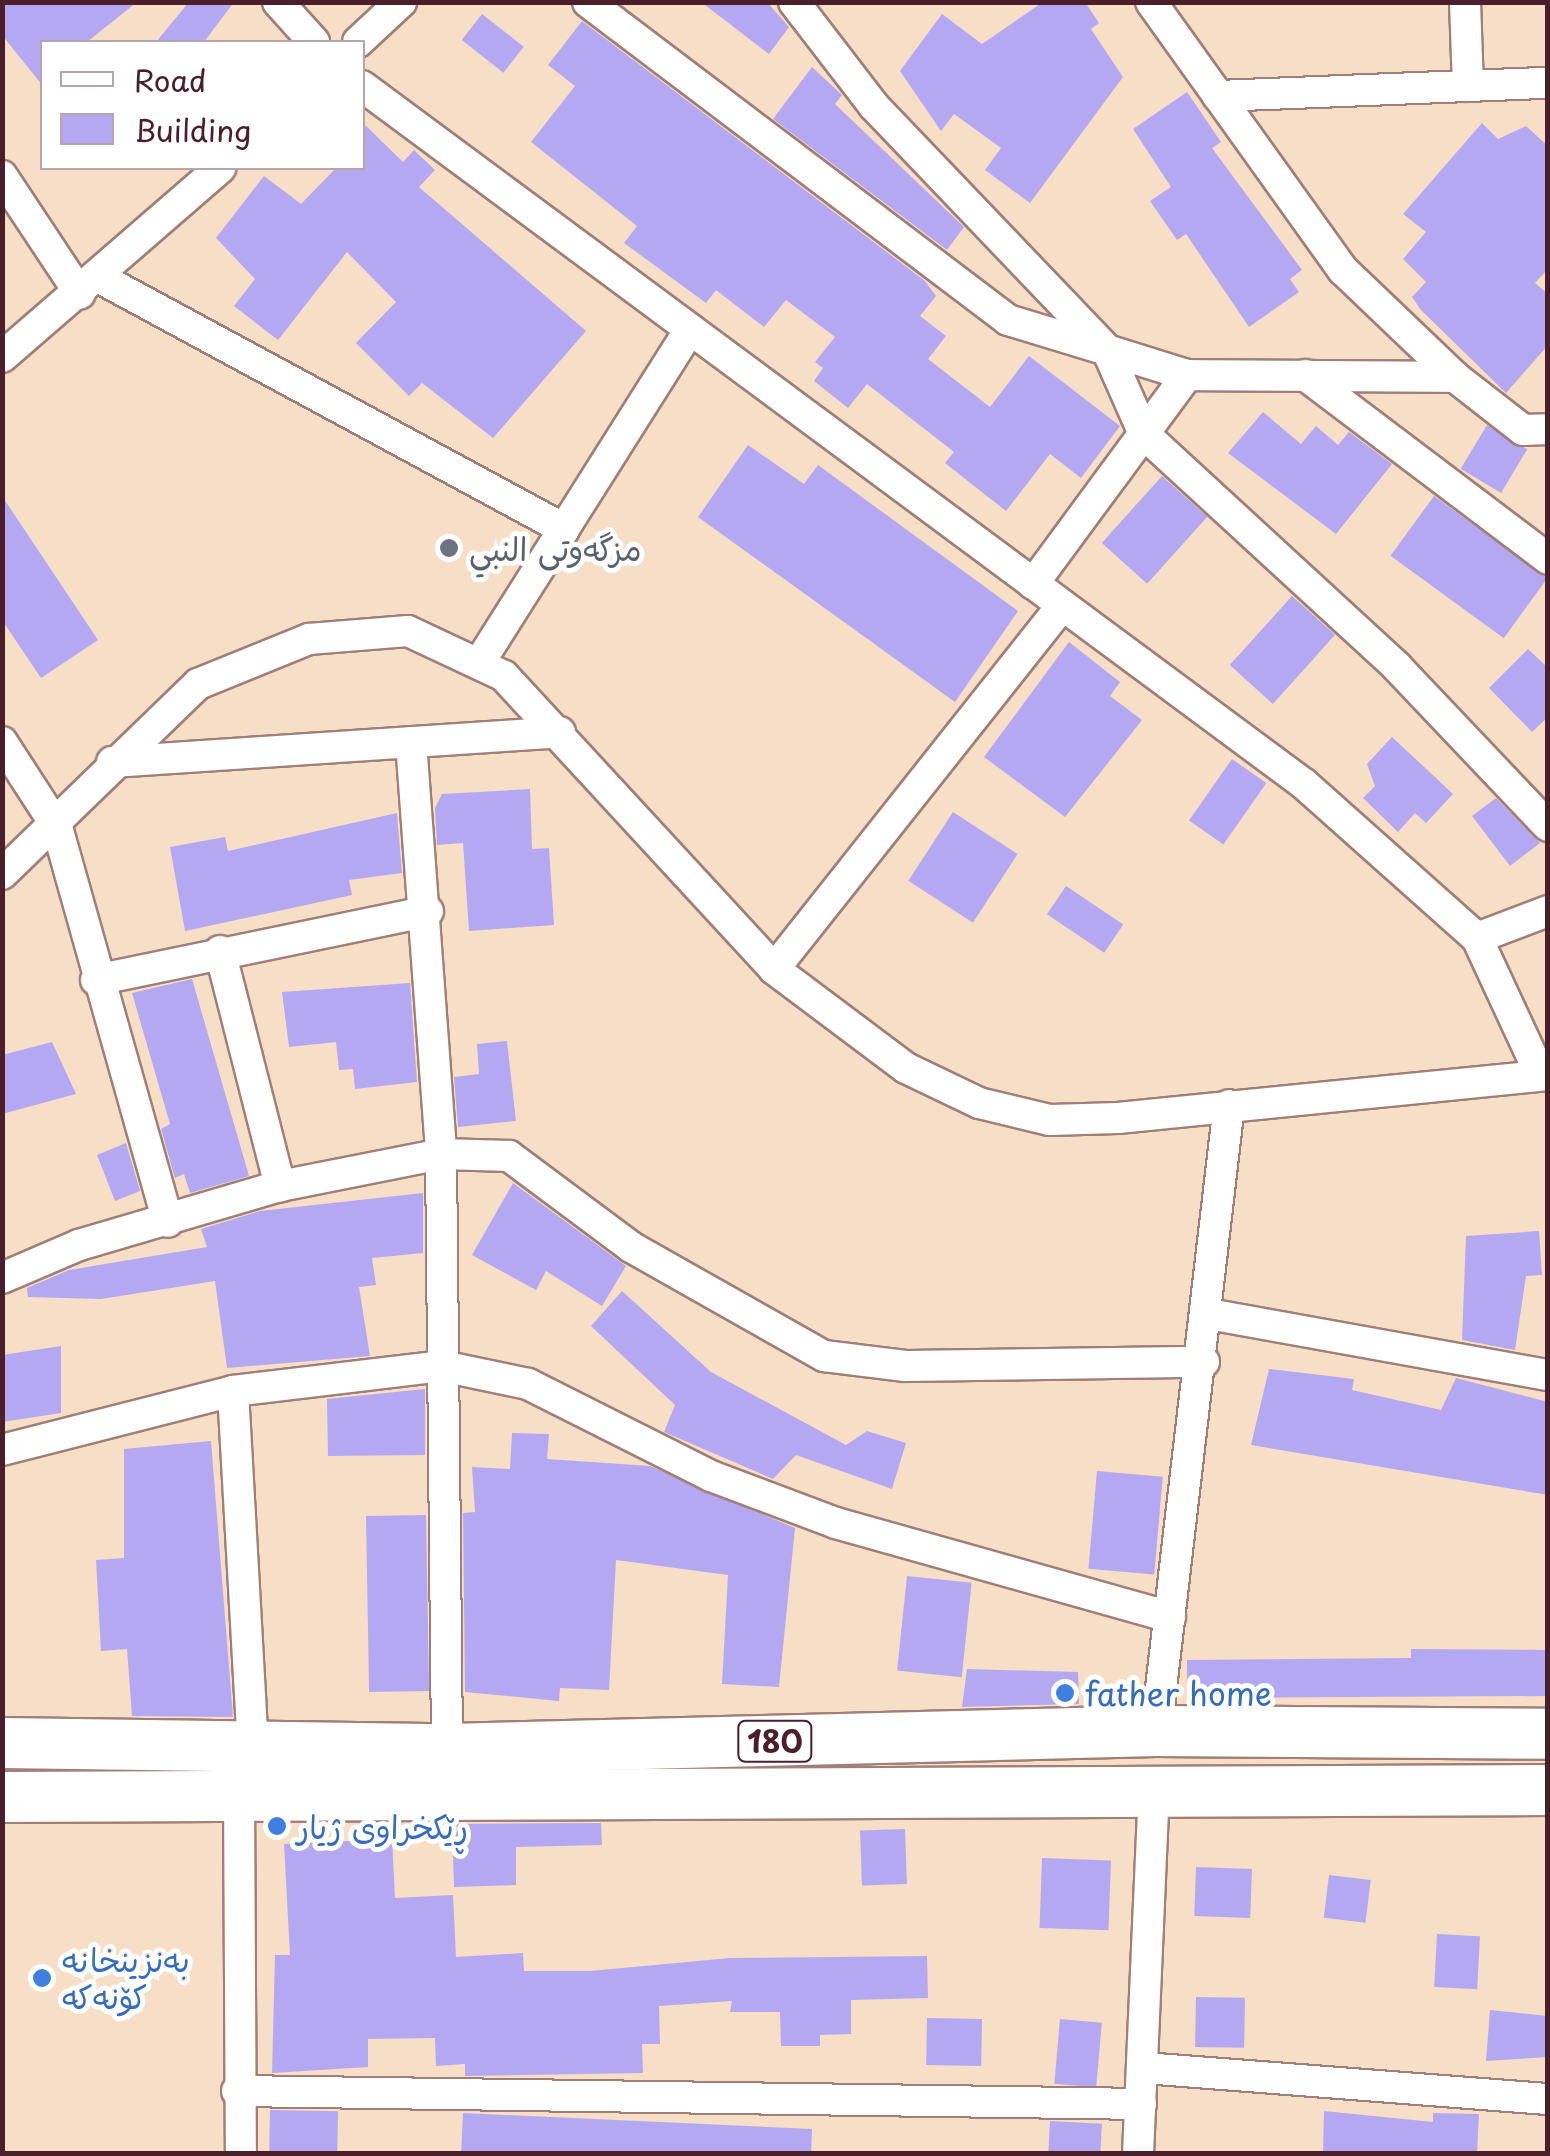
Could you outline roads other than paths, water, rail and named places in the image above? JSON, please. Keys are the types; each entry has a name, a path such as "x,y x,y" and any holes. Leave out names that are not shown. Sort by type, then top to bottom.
{"highway":[{"name":"180","path":"2,1797 446,1749 1156,1731 1548,1734"},
{"name":"180","path":"2,1743 246,1769 1154,1794 1548,1790"}],"street":[{"path":"278,2 312,40"},
{"path":"360,40 402,2"},
{"path":"588,2 1008,320 1188,375 1456,376"},
{"path":"794,2 874,106 1107,350 1144,434 1397,666 1548,826"},
{"path":"1151,2 1343,270 1456,376 1523,430 1548,430"},
{"path":"1465,2 1468,86"},
{"path":"1218,96 1548,83"},
{"path":"2,874 56,827 112,762 198,684 309,639 408,631 481,660 560,732 774,969 906,1068 979,1103 1050,1120 1544,1074 1477,938 1304,784 365,88"},
{"path":"2,357 218,170"},
{"path":"2,176 89,285 564,529"},
{"path":"481,660 690,329"},
{"path":"1033,584 1188,375"},
{"path":"1305,375 1548,559"},
{"path":"774,969 1062,605"},
{"path":"112,762 560,732"},
{"path":"2,742 56,827 96,980 168,1222"},
{"path":"411,742 428,912 441,1154 446,1749"},
{"path":"1477,938 1548,911"},
{"path":"96,980 220,950 428,912"},
{"path":"220,950 280,1186"},
{"path":"1156,1731 1204,1362 1229,1105"},
{"path":"2,1278 280,1186 441,1154 509,1156 631,1247 824,1356 905,1366 1204,1362"},
{"path":"1208,1314 1548,1375"},
{"path":"2,1450 233,1391 442,1366 528,1384 711,1476 852,1529 1170,1617"},
{"path":"233,1391 246,1769 237,2091 241,2154"},
{"path":"1138,2154 1154,1794"},
{"path":"1144,2068 1548,2098"},
{"path":"237,2091 1142,2104"}],"place":[{"name":"مزگەوتی النبي","path":"449,548"},
{"name":"father home","path":"1065,1693"},
{"name":"ڕێکخراوی ژیار","path":"277,1826"},
{"name":"بەنزینخانە کۆنەکە","path":"42,1978"}]}
